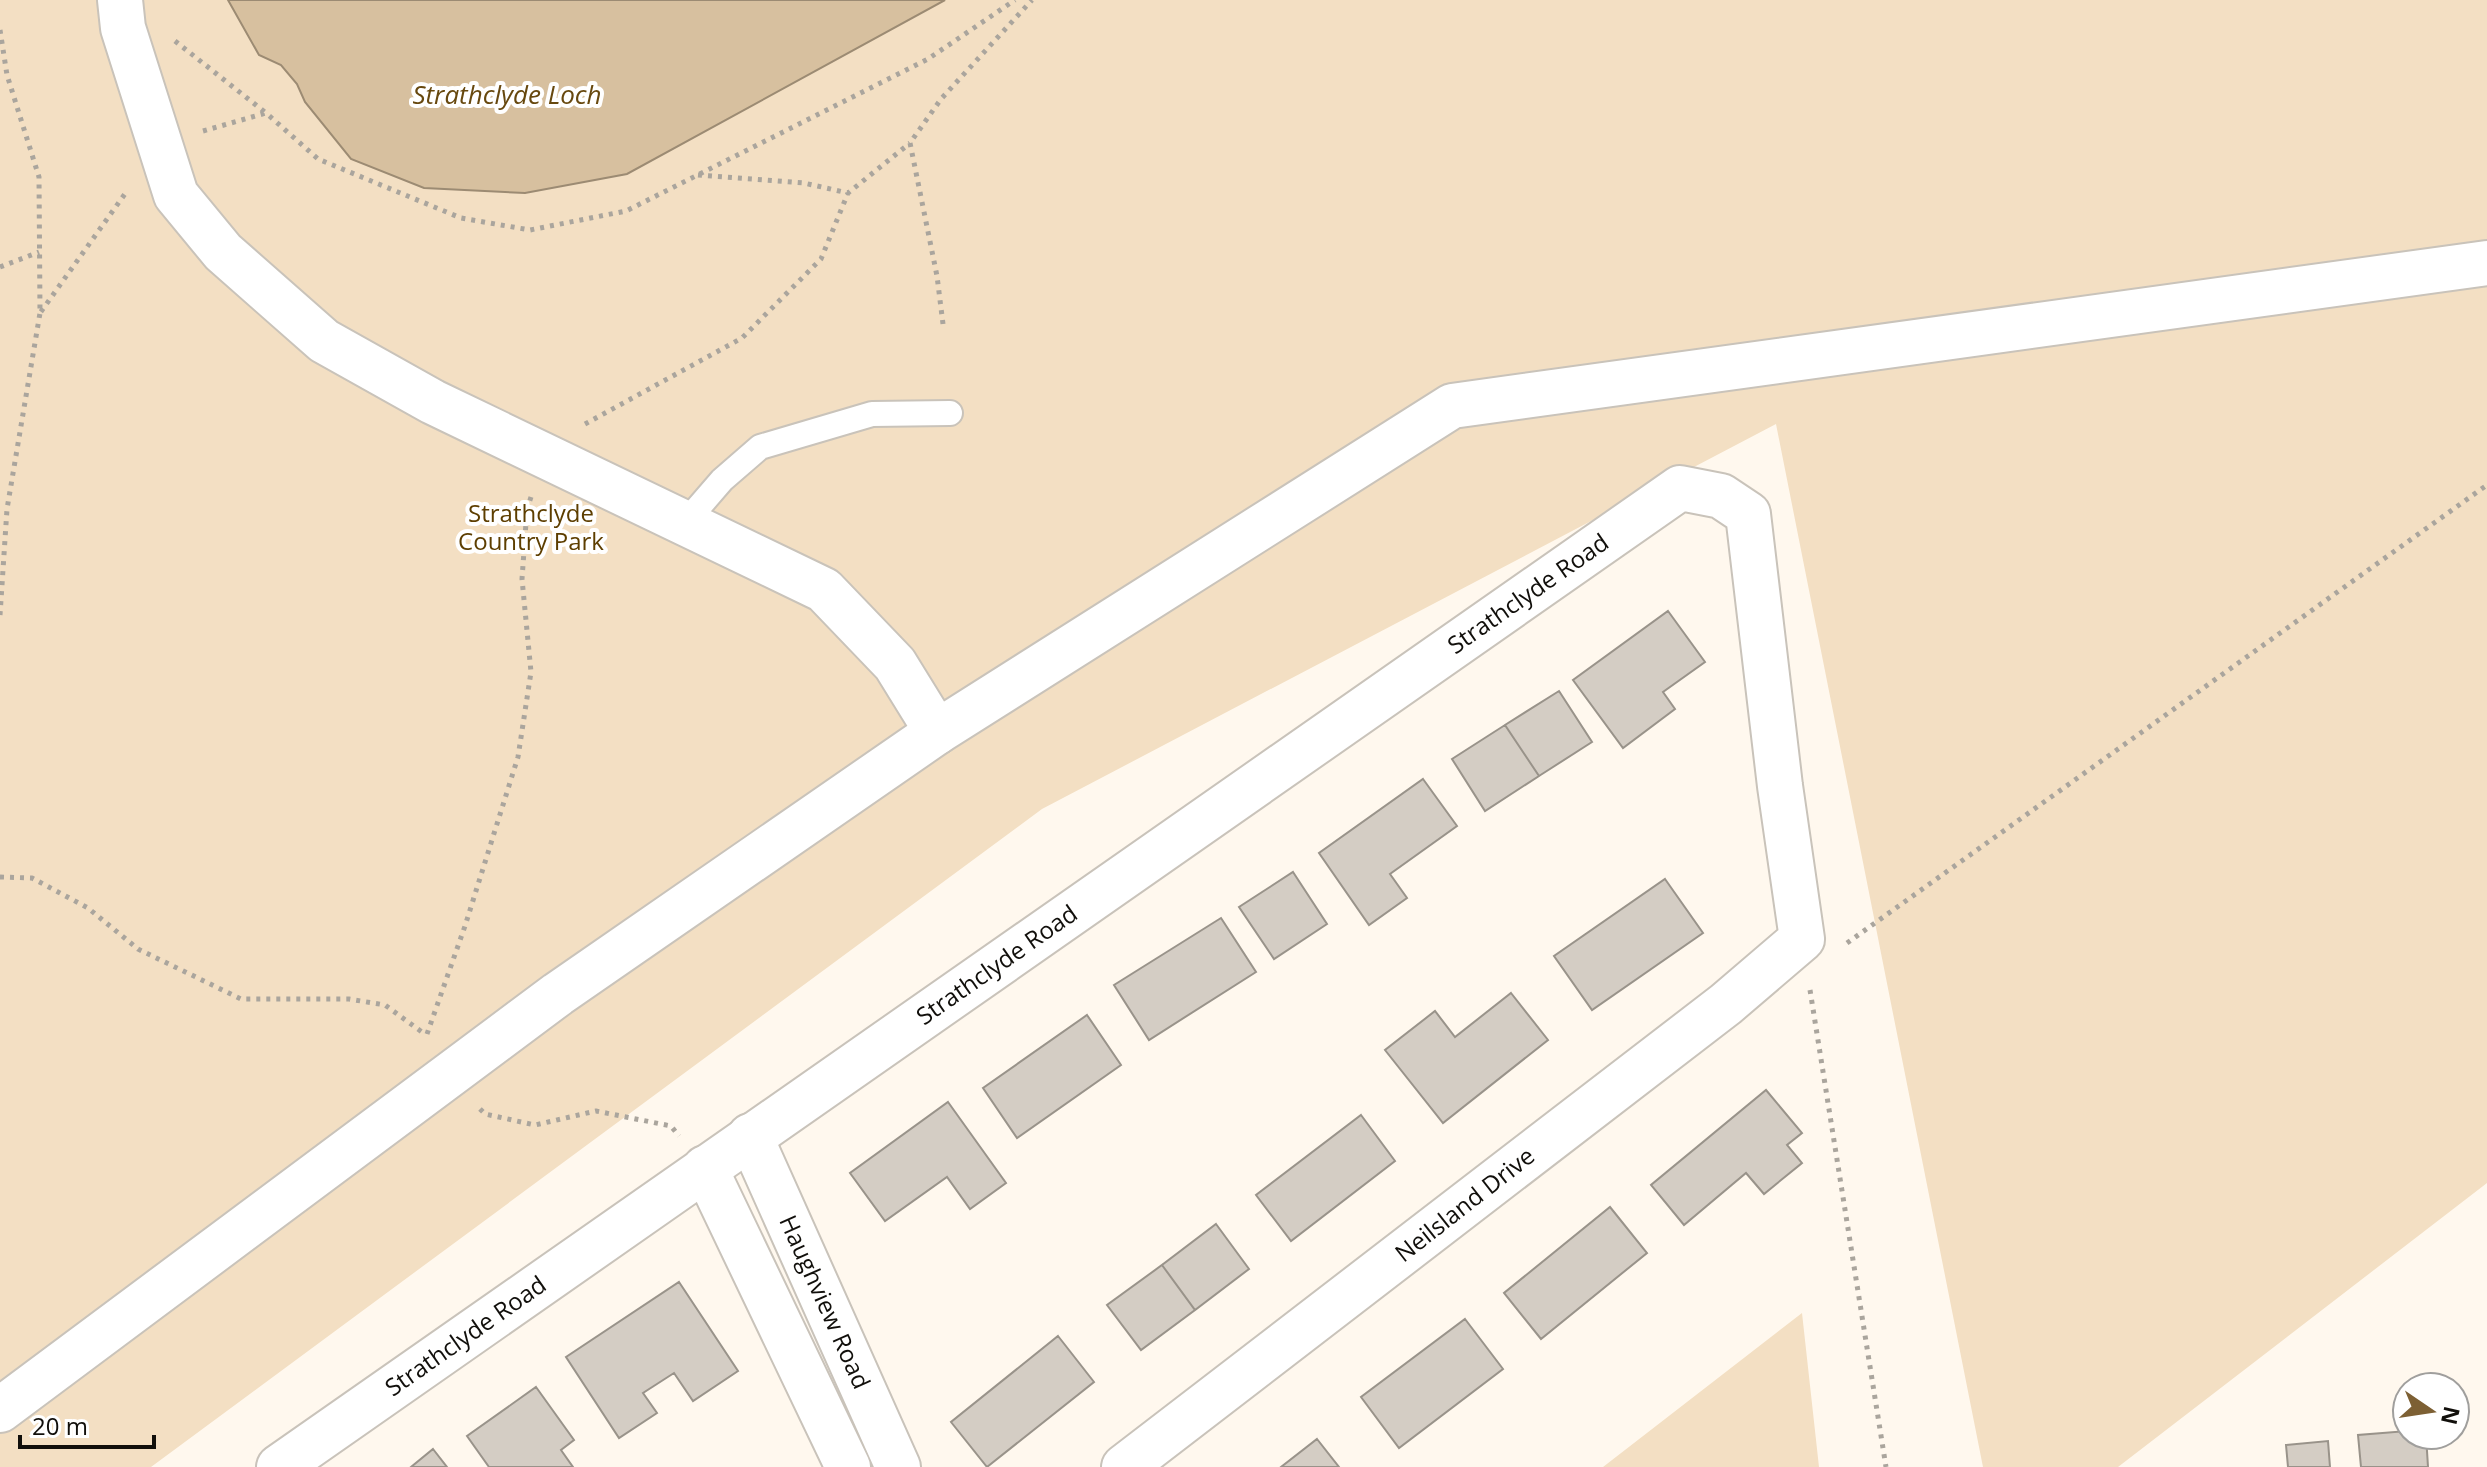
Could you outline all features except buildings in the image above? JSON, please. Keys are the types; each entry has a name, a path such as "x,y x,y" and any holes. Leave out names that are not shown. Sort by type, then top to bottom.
{"street":[{"path":"120,0 123,28 176,195 223,252 324,341 433,402 824,590 895,664 937,732"},
{"path":"0,1410 558,994 937,732 1452,406 2487,263"},
{"name":"Strathclyde Road","path":"279,1467 1680,488 1721,496 1748,514 1780,786 1802,939"},
{"name":"Neilsland Drive","path":"1124,1467 1726,1004 1802,939"},
{"name":"Haughview Road","path":"750,1136 898,1467"},
{"name":"Haughview Road","path":"705,1168 848,1467"}],"lane":[{"path":"684,524 722,480 760,447 872,414 950,413"}],"path":[{"path":"168,36 266,113 318,159 461,218 530,230 626,211 928,59 1015,0"},
{"path":"0,877 32,878 88,908 138,949 241,999 349,999 385,1005 426,1035 465,926 518,757 531,672 522,579 527,509 546,457 578,428 742,338 821,259 848,193 910,143 941,99 1032,0"},
{"path":"0,30 4,75 39,177 40,313 7,509 0,615"},
{"path":"40,313 161,143 266,113"},
{"path":"910,143 937,276 943,324"},
{"path":"697,175 804,183 848,193"},
{"path":"0,267 39,252"},
{"path":"1846,944 2487,485"},
{"path":"1802,939 1886,1467"},
{"path":"448,1077 485,1114 535,1125 596,1111 671,1126 705,1168"}],"green space":[{"name":"Strathclyde Country Park","path":"0,0 2487,0 2487,1183 2118,1467 1983,1467 1776,424 1042,809 151,1467 0,1467"},
{"path":"1802,1313 1819,1467 1603,1467"}],"water":[{"name":"Strathclyde Loch","path":"228,0 945,0 627,174 525,193 424,188 351,159 305,102 297,84 281,65 259,55"}]}
